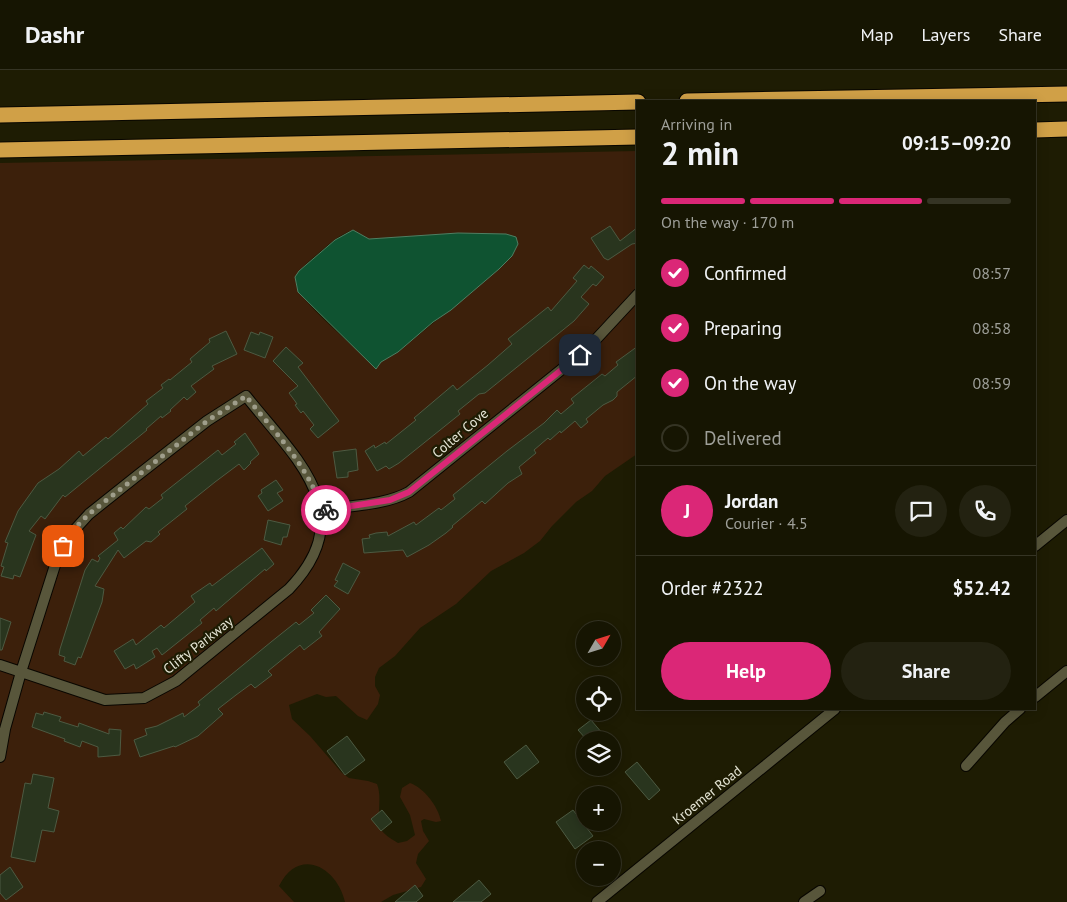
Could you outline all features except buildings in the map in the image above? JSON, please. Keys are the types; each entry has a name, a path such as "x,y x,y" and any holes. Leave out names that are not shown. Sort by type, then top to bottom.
{"highway":[{"path":"741,100 1067,94"},
{"path":"0,115 636,102"},
{"path":"1036,130 1067,129"},
{"path":"0,150 636,137"}],"street":[{"name":"Colter Cove","path":"322,510 390,500 409,492 587,349 636,296"},
{"path":"0,757 5,729 21,672 63,546 77,526 207,421 246,396 308,474 322,510"},
{"name":"Clifty Parkway","path":"0,665 106,700 144,698 165,688 278,599 299,579 315,552 320,533 322,510"},
{"path":"1036,545 1067,520"},
{"path":"1036,696 1067,671"},
{"name":"Kroemer Road","path":"597,902 834,710"},
{"path":"966,766 992,736 1019,710"},
{"path":"804,902 820,891"}],"shaded area":[{"path":"636,151 636,455 605,476 592,491 576,502 540,541 524,553 491,571 456,604 420,628 395,656 379,668 375,677 375,686 380,695 378,704 367,720 358,716 336,696 326,697 317,694 289,705 292,719 310,736 342,773 349,778 377,784 379,790 380,826 384,833 398,843 407,841 415,835 410,815 400,797 402,788 410,783 430,798 437,809 441,821 436,822 424,819 421,821 423,831 429,841 418,854 416,863 426,879 421,887 393,895 381,902 345,902 341,890 326,871 307,864 297,867 287,874 279,886 294,902 0,902 0,163","holes":["353,230 369,239 458,233 518,244 512,256 499,269 398,352 381,362 377,368 317,313 306,301 296,283 298,274 305,265 343,234"]},
{"path":"353,230 369,239 458,233 506,234 516,237 518,244 512,256 499,269 398,352 381,362 376,369 298,292 295,277 299,271 335,240"}],"way so far":[{"path":"63,546 77,526 89,514 207,421 246,396 308,474 322,510 326,510"}],"route":[{"path":"326,510 390,500 409,492 580,355"}]}
